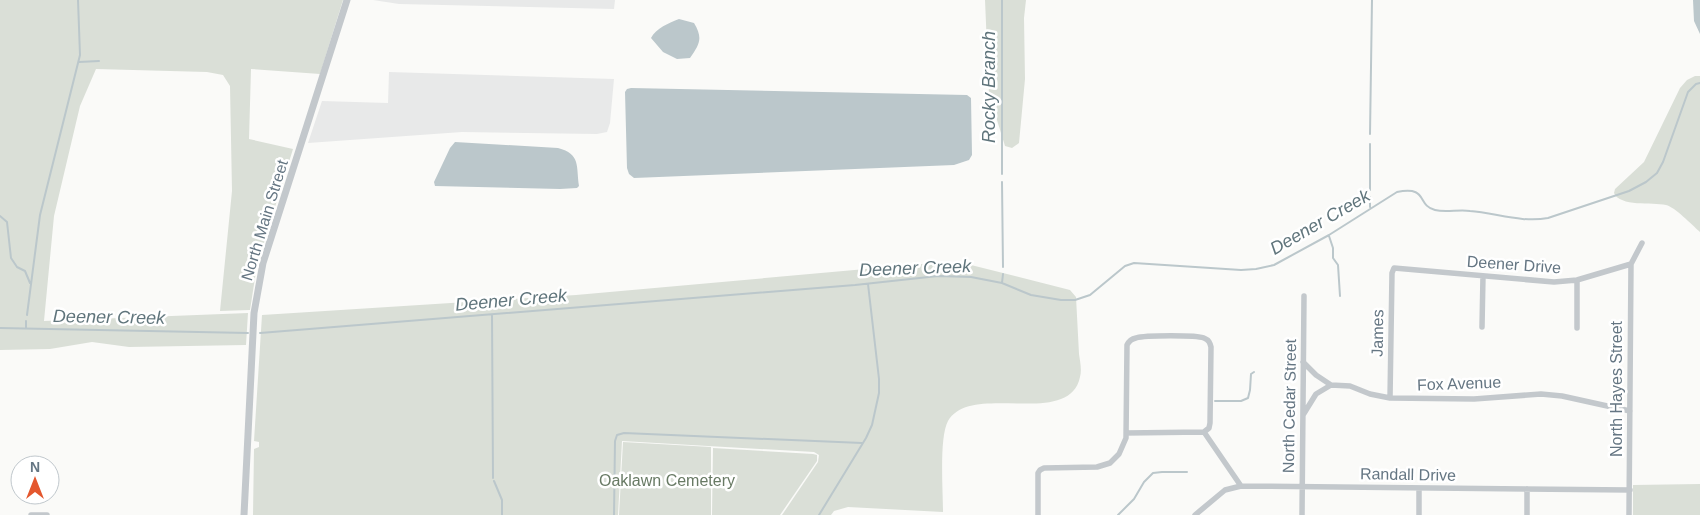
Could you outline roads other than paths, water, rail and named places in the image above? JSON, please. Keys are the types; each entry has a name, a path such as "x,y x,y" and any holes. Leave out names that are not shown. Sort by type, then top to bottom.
{"street":[{"name":"North Main Street","path":"244,515 254,313 257,288 263,263 347,0"},
{"path":"1630,264 1642,243"},
{"name":"Deener Drive","path":"1394,268 1543,282 1576,280 1630,264"},
{"name":"North Hayes Street","path":"1630,264 1630,515"},
{"name":"James","path":"1390,398 1392,272 1394,268"},
{"path":"1482,327 1483,276"},
{"path":"1576,280 1577,328"},
{"name":"North Cedar Street","path":"1302,515 1304,296"},
{"path":"1038,515 1038,473 1040,470 1044,468 1097,467 1110,464 1119,454 1124,444 1126,433 1126,350 1130,341 1139,337 1195,336 1207,339 1211,347 1209,428 1204,432 1126,433"},
{"path":"1303,362 1316,376 1331,385 1316,394 1303,415"},
{"name":"Fox Avenue","path":"1331,385 1350,386 1370,394 1390,398 1474,399 1540,394 1562,396 1630,411"},
{"path":"1204,432 1241,486"},
{"name":"Randall Drive","path":"1195,515 1225,490 1241,486 1630,490"},
{"path":"1419,488 1419,515"},
{"path":"1527,489 1527,515"},
{"path":"31,515 47,515"}],"waterway":[{"path":"27,315 40,215 80,55 78,0"},
{"name":"Rocky Branch","path":"1002,0 1002,174"},
{"path":"1370,134 1372,0"},
{"path":"79,62 99,61"},
{"name":"Deener Creek","path":"260,333 855,285 938,276 971,277 1002,283 1031,295 1061,300 1075,300 1090,295 1125,266 1134,263 1241,270 1256,269 1274,265 1329,235 1397,192 1414,192 1421,197 1429,208 1435,210 1480,212 1519,219 1538,219 1548,218 1629,191 1646,182 1657,173 1663,162 1688,92 1696,84 1700,83"},
{"path":"1370,144 1370,190"},
{"name":"Rocky Branch","path":"1002,182 1003,267"},
{"path":"1370,197 1370,207"},
{"path":"0,216 7,222 11,258 17,267 25,271 30,283"},
{"path":"1329,236 1333,248 1333,258 1338,265 1340,296"},
{"name":"Rocky Branch","path":"1002,283 1003,274"},
{"path":"819,515 866,438 872,425 879,393 868,284"},
{"path":"492,315 493,478"},
{"path":"26,321 26,328"},
{"name":"Deener Creek","path":"0,328 248,333"},
{"path":"1215,401 1241,401 1248,398 1251,374 1254,372"},
{"path":"614,515 615,441 617,435 624,433 862,443"},
{"path":"1118,515 1134,499 1144,482 1153,473 1187,472"},
{"path":"494,481 502,500 502,515"}],"park label":[{"name":"Oaklawn Cemetery","path":"667,480"}]}
